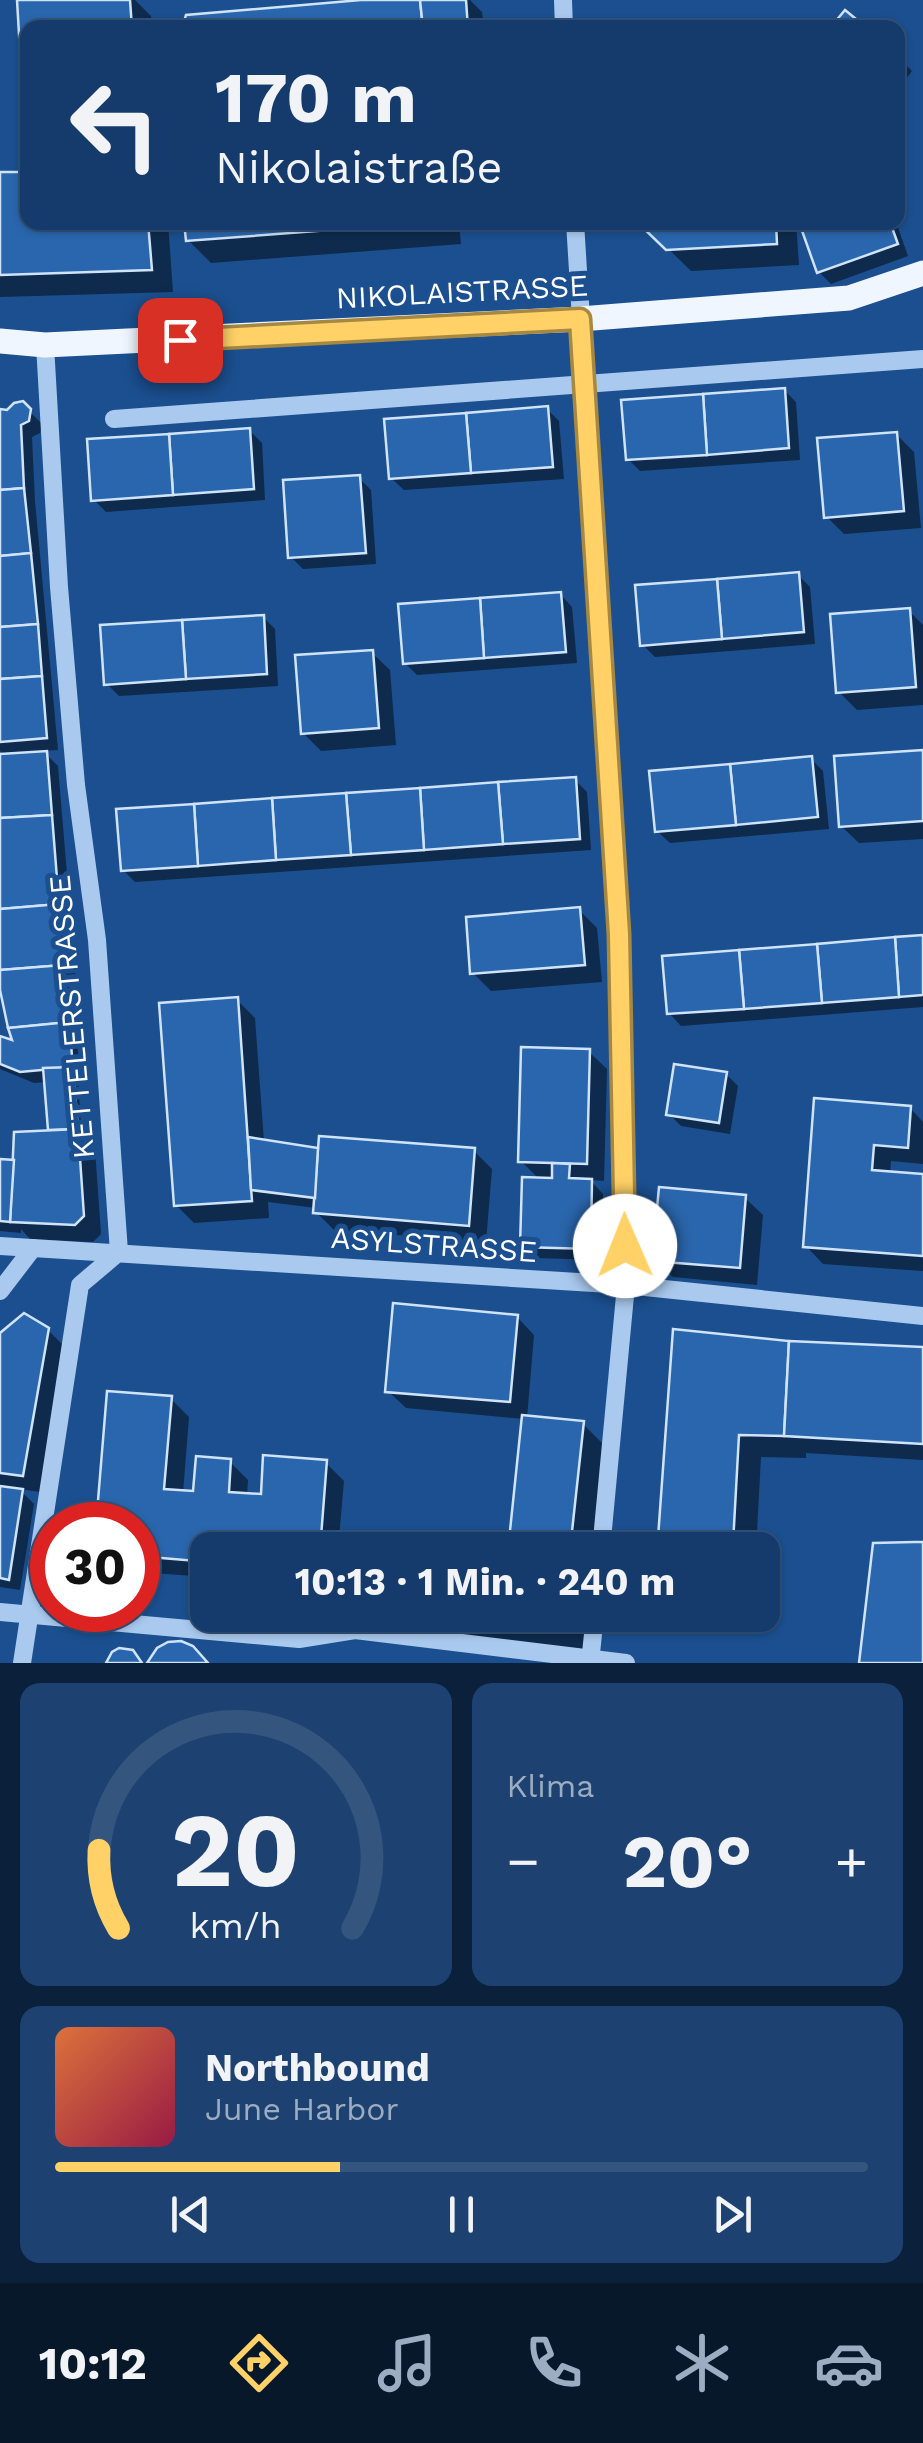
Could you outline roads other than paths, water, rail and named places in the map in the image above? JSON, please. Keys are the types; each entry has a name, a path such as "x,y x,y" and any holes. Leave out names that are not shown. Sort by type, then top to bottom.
{"main road":[{"name":"NIKOLAISTRASSE","path":"0,341 46,346 580,319 849,298 923,273"}],"street":[{"path":"575,230 619,934 626,1285 602,1532"},
{"name":"KETTELERSTRASSE","path":"46,346 59,588 76,786 97,940 119,1252"},
{"path":"114,419 923,359"},
{"name":"ASYLSTRASSE","path":"0,1246 626,1285 923,1316"},
{"path":"0,1291 33,1248"},
{"path":"47,1502 80,1285 119,1252"},
{"path":"0,1612 30,1615 22,1663"},
{"path":"160,1627 299,1639 355,1630 626,1663"},
{"path":"590,1660 592,1632"}]}
